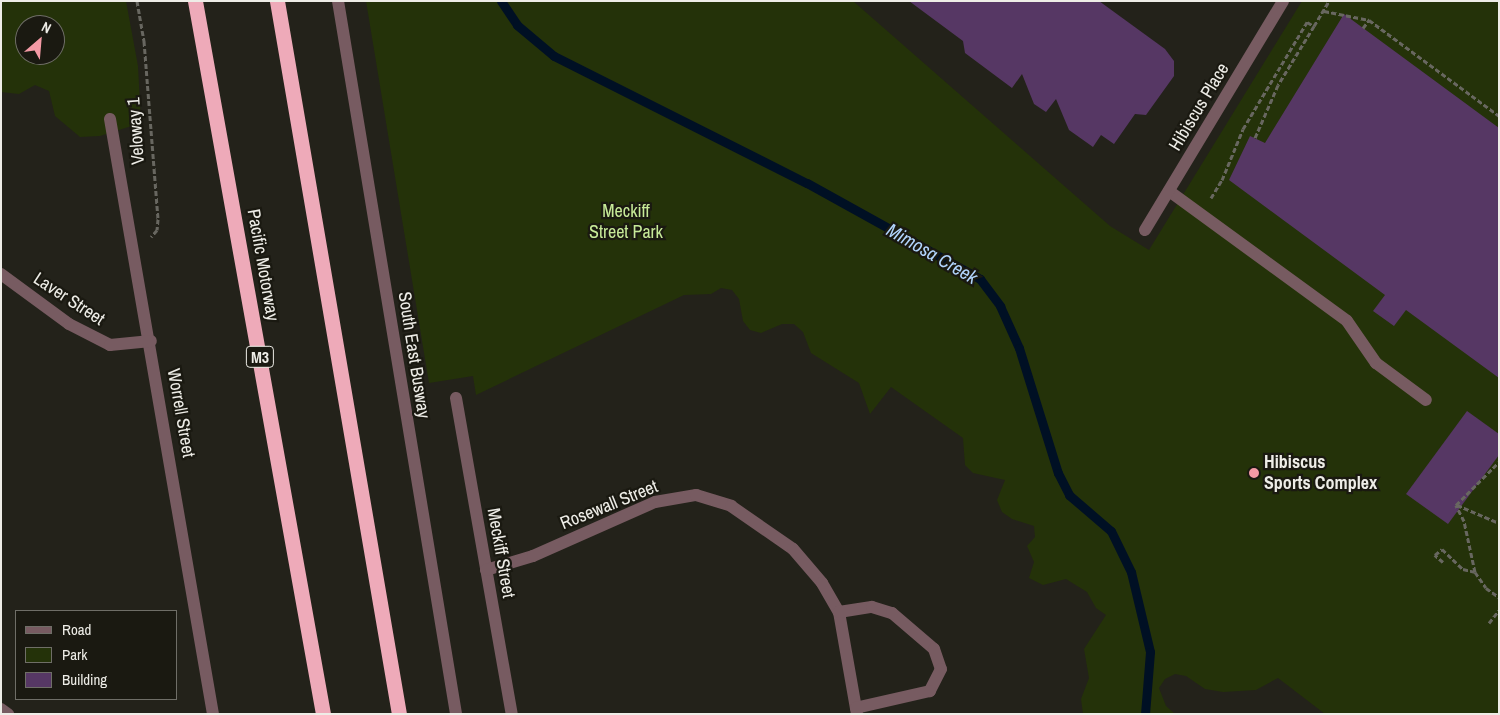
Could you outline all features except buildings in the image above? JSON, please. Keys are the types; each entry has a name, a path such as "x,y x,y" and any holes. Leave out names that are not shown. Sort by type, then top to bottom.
{"highway":[{"name":"Pacific Motorway","path":"195,1 323,714"},
{"path":"277,1 399,714"}],"street":[{"name":"South East Busway","path":"338,1 456,714"},
{"name":"Hibiscus Place","path":"1145,230 1284,1"},
{"name":"Worrell Street","path":"110,119 151,341 213,714"},
{"path":"1169,191 1347,321 1376,363 1426,400"},
{"name":"Laver Street","path":"1,274 70,324 110,345 151,341"},
{"name":"Meckiff Street","path":"456,398 512,714"},
{"name":"Rosewall Street","path":"486,570 533,556 655,502 696,495 731,506 793,550 822,583 839,612 856,711"},
{"path":"839,612 872,607 892,613 934,649 941,669 930,691 856,711"},
{"path":"1,709 8,714"}],"path":[{"name":"Veloway 1","path":"132,243 153,236 157,230 158,219 144,41 137,1"},
{"path":"1255,138 1278,85 1329,1"},
{"path":"1324,10 1368,20 1499,116"},
{"path":"1363,28 1368,20"},
{"path":"1200,213 1222,180 1235,144 1307,22 1314,26"},
{"path":"1456,505 1499,462"},
{"path":"1456,505 1499,523"},
{"path":"1456,505 1464,521 1475,572 1486,588 1499,597"},
{"path":"1443,562 1435,555 1442,549 1463,569 1475,572"},
{"path":"1489,624 1499,610"}],"green space":[{"path":"1,1 126,1 138,66 141,123 100,136 80,137 55,116 49,91 35,85 19,94 1,92"},
{"name":"Hibiscus Sports Complex","path":"366,1 853,1 1110,226 1149,250 1302,1 1499,1 1499,714 1325,714 1278,678 1256,690 1223,692 1205,689 1186,676 1175,674 1165,679 1159,688 1166,706 1175,714 1083,714 1081,699 1089,678 1084,649 1106,615 1096,608 1087,592 1066,579 1043,585 1029,578 1034,562 1027,546 1035,537 1034,526 1012,519 1002,512 997,500 1005,480 973,473 965,465 963,438 891,387 870,414 859,383 811,353 803,332 794,324 782,324 761,333 750,330 743,321 739,299 732,290 721,288 711,294 684,295 476,395 473,376 429,383"}],"waterway":[{"name":"Mimosa Creek","path":"501,1 517,25 554,56 807,183 980,279 1000,306 1019,348 1058,473 1069,495 1111,531 1131,572 1150,652 1145,714"}],"place":[{"name":"Hibiscus Sports Complex","path":"1254,473"}],"park label":[{"name":"Meckiff Street Park","path":"626,222"}]}
